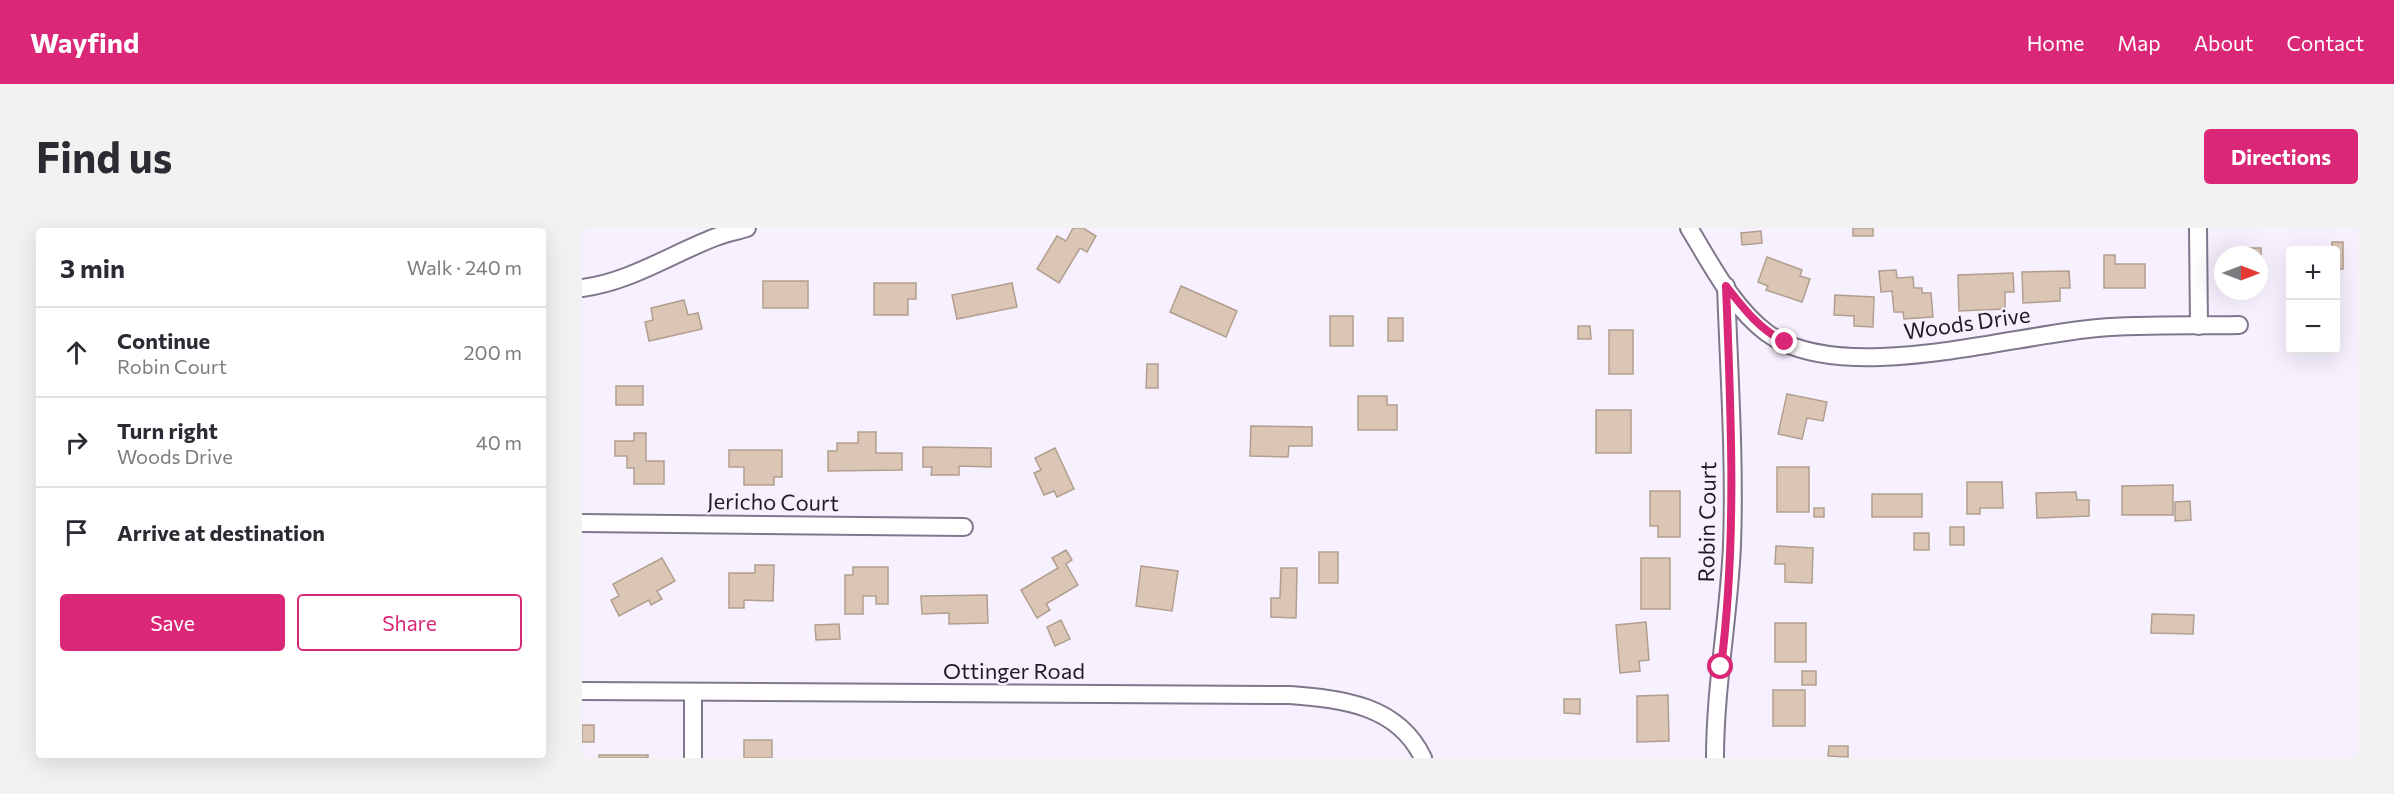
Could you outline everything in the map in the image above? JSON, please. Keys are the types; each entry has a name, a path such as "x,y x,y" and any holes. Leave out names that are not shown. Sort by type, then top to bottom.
{"street":[{"path":"582,288 602,285 622,278 717,236 747,228"},
{"path":"2198,228 2199,326"},
{"name":"Woods Drive","path":"1692,233 1726,286 1750,317 1768,334 1808,352 1843,357 1918,355 2099,327 2240,325"},
{"name":"Robin Court","path":"1715,758 1718,693 1732,546 1726,286"},
{"name":"Jericho Court","path":"582,523 964,527"},
{"name":"Ottinger Road","path":"582,691 1280,694 1320,697 1354,703 1375,710 1393,720 1409,736 1423,758"},
{"path":"693,692 693,758"}],"building":[{"path":"1073,228 1083,228 1096,236 1087,252 1080,248 1059,283 1037,269 1057,236 1066,241"},
{"path":"1853,228 1873,228 1873,236 1853,236"},
{"path":"1761,231 1762,243 1742,245 1741,233"},
{"path":"2332,242 2343,242 2343,269 2340,269 2340,246 2332,246"},
{"path":"2104,255 2115,255 2115,264 2145,264 2145,288 2104,288"},
{"path":"1767,257 1802,270 1800,276 1810,279 1802,302 1766,290 1768,286 1758,282"},
{"path":"1896,270 1897,278 1913,277 1914,288 1922,288 1922,293 1931,293 1933,317 1904,319 1903,312 1894,312 1892,291 1881,292 1879,271"},
{"path":"2069,271 2070,288 2060,288 2060,301 2023,303 2022,272"},
{"path":"2013,273 2014,292 2005,292 2005,309 1959,311 1958,275"},
{"path":"763,281 808,281 808,308 763,308"},
{"path":"874,283 916,283 916,299 908,299 908,315 874,315"},
{"path":"1012,283 1017,307 957,319 952,295"},
{"path":"1181,286 1237,311 1226,337 1170,312"},
{"path":"1835,295 1874,297 1873,327 1854,326 1854,316 1834,315"},
{"path":"684,300 688,315 698,313 702,329 649,341 645,322 653,320 651,308"},
{"path":"1330,316 1353,316 1353,346 1330,346"},
{"path":"1388,318 1403,318 1403,341 1388,341"},
{"path":"1578,326 1590,326 1591,339 1578,339"},
{"path":"1609,330 1633,330 1633,374 1609,374"},
{"path":"1147,364 1158,364 1158,388 1146,388"},
{"path":"616,386 643,386 643,405 616,405"},
{"path":"1787,394 1827,402 1823,421 1807,418 1802,439 1778,434"},
{"path":"1358,396 1387,396 1387,405 1397,405 1397,430 1358,430"},
{"path":"1596,410 1631,410 1631,453 1596,453"},
{"path":"1251,426 1312,427 1312,446 1289,446 1288,457 1250,456"},
{"path":"858,432 876,432 876,453 902,453 902,470 828,471 828,451 837,451 837,443 858,443"},
{"path":"634,433 646,433 646,461 664,461 664,484 634,484 634,468 627,468 627,456 615,456 615,441 634,441"},
{"path":"923,447 991,448 991,467 959,466 959,475 931,475 932,467 923,467"},
{"path":"1055,448 1074,489 1057,497 1054,491 1044,495 1034,473 1041,470 1035,458"},
{"path":"729,450 782,450 782,477 774,477 774,485 744,485 744,467 729,467"},
{"path":"1777,467 1809,467 1809,512 1777,512"},
{"path":"1967,482 2002,482 2003,508 1980,508 1980,514 1967,514"},
{"path":"2173,485 2173,515 2122,515 2122,486"},
{"path":"1650,491 1680,491 1680,537 1658,537 1658,526 1650,526"},
{"path":"2076,492 2077,500 2089,500 2089,516 2037,518 2036,493"},
{"path":"1872,494 1922,494 1922,517 1872,517"},
{"path":"2190,501 2191,520 2175,521 2175,502"},
{"path":"1814,508 1824,508 1824,517 1814,517"},
{"path":"1950,527 1964,527 1964,545 1950,545"},
{"path":"1914,533 1929,533 1929,550 1914,550"},
{"path":"1776,546 1813,548 1812,583 1785,582 1785,564 1775,564"},
{"path":"1066,550 1072,560 1066,564 1078,585 1046,604 1050,610 1037,618 1021,590 1058,568 1052,558"},
{"path":"1319,552 1338,552 1338,583 1319,583"},
{"path":"662,558 675,581 657,591 662,599 651,605 649,600 619,616 611,600 619,596 613,584"},
{"path":"1641,558 1670,558 1670,609 1641,609"},
{"path":"755,565 774,565 773,601 744,600 744,608 729,608 729,573 755,573"},
{"path":"1141,566 1178,571 1172,611 1136,606"},
{"path":"853,567 888,567 888,604 876,604 876,596 863,596 863,614 845,614 845,575 853,575"},
{"path":"1281,568 1297,568 1296,618 1271,617 1271,598 1280,598"},
{"path":"987,595 988,623 949,624 949,613 922,614 921,596"},
{"path":"2152,614 2194,615 2193,634 2151,633"},
{"path":"1061,620 1070,639 1055,646 1047,627"},
{"path":"1646,622 1649,660 1639,661 1640,671 1620,673 1616,625"},
{"path":"1775,623 1806,623 1806,662 1775,662"},
{"path":"839,624 840,639 816,640 815,625"},
{"path":"1802,671 1816,671 1816,685 1802,685"},
{"path":"1773,690 1805,690 1805,726 1773,726"},
{"path":"1668,695 1669,741 1637,742 1637,696"},
{"path":"1564,699 1580,699 1580,714 1564,713"},
{"path":"582,725 594,725 594,742 582,742"},
{"path":"744,740 772,740 772,758 744,758"},
{"path":"1829,746 1848,746 1848,757 1828,756"},
{"path":"599,755 648,755 648,758 599,758"}],"route":[{"path":"1721,667 1732,546 1726,286 1750,317 1768,334 1785,342"}]}
